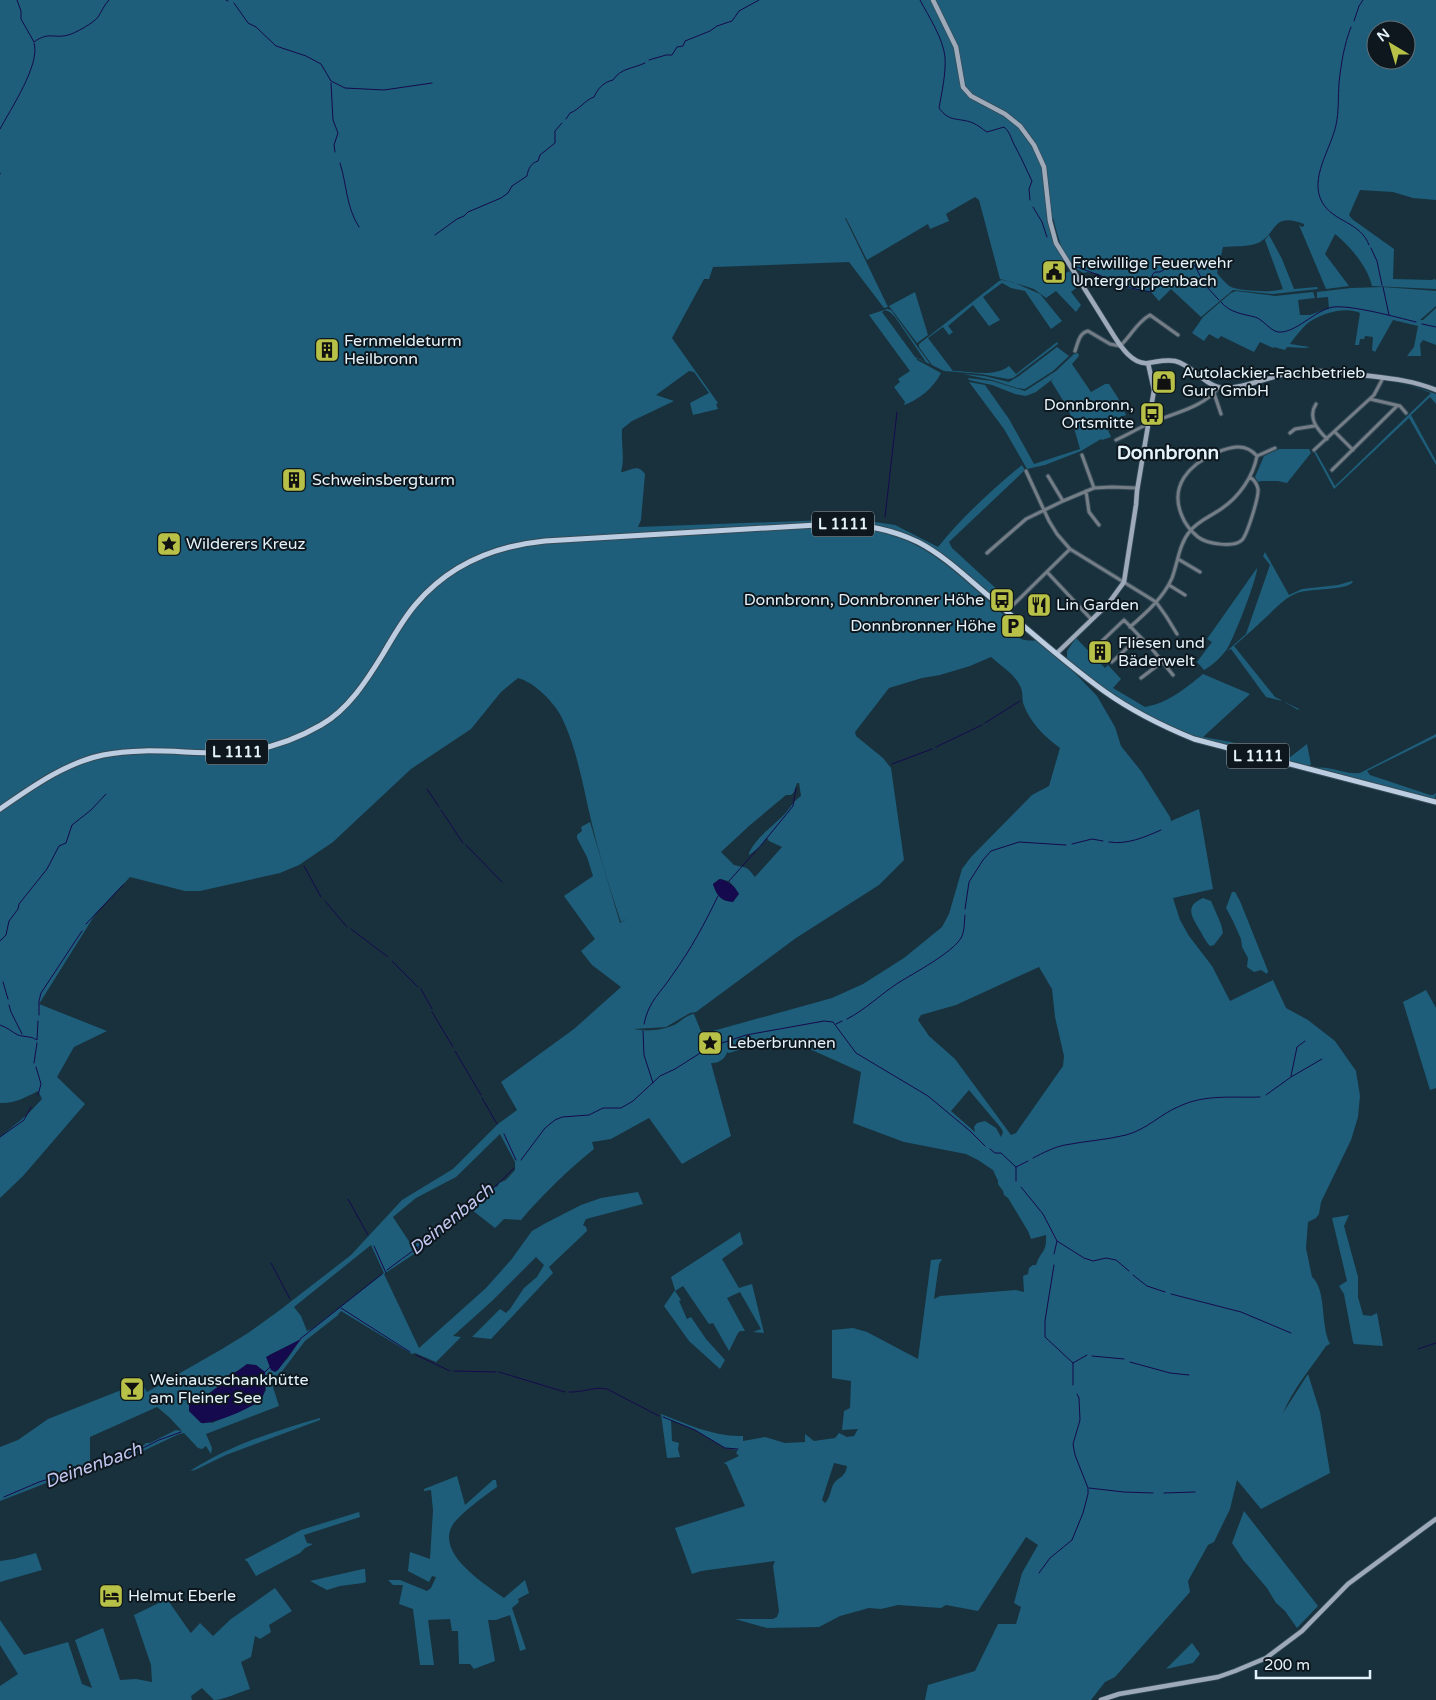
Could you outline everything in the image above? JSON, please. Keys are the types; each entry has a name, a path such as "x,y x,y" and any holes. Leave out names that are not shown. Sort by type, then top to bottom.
{"main road":[{"name":"L 1111","path":"0,809 57,772 77,763 103,755 141,750 242,752 275,746 301,736 324,723 343,708 374,669 408,614 433,587 474,559 496,550 520,543 570,539 834,524 858,524 883,529 919,543 963,573 1105,692 1150,720 1194,738 1436,802"}],"street":[{"path":"933,0 956,47 963,87 970,96 1005,114 1020,126 1034,145 1044,167 1051,226 1056,244 1120,346 1135,360 1148,363 1162,360 1176,361 1219,387 1231,387 1310,370 1383,377 1408,381 1436,390"},
{"path":"1120,346 1132,335 1137,326 1150,315 1178,335"},
{"path":"1075,351 1080,338 1085,332 1094,334 1110,344 1120,346"},
{"path":"1057,653 1113,599 1124,582 1137,488 1154,390 1148,363"},
{"path":"1314,450 1368,400 1380,387 1383,377"},
{"path":"1116,440 1198,403 1214,393 1219,387"},
{"path":"1214,393 1222,414"},
{"path":"1368,400 1400,406 1406,413"},
{"path":"1316,404 1313,408 1314,426 1327,439"},
{"path":"1332,470 1397,406"},
{"path":"1290,433 1294,429 1314,426"},
{"path":"1335,432 1353,450"},
{"path":"1250,477 1256,484 1258,493 1242,540 1230,545 1206,541 1191,530 1182,515 1178,498 1181,484 1188,470 1203,459 1230,447 1249,448 1257,456"},
{"path":"1130,627 1156,602 1169,585 1184,542 1191,530 1233,500 1250,477 1257,456 1276,448"},
{"path":"1082,455 1094,488"},
{"path":"1026,472 1043,510 1054,529 1070,549 1156,602 1177,634"},
{"path":"1048,476 1063,501"},
{"path":"986,553 1019,524 1043,510 1086,491 1094,488 1137,488"},
{"path":"1086,491 1090,512 1099,525"},
{"path":"1007,611 1070,549"},
{"path":"1178,559 1200,572"},
{"path":"1047,572 1092,620"},
{"path":"1169,585 1185,595"},
{"path":"1102,641 1124,620 1173,675"},
{"path":"1112,662 1139,637"},
{"path":"1141,678 1162,662"},
{"path":"1101,1700 1119,1694 1218,1676 1266,1658 1302,1631 1348,1584 1436,1519"}],"shaded area":[{"path":"0,0 1436,0 1436,200 1413,198 1393,192 1360,190 1349,215 1394,249 1393,279 1434,279 1436,280 1436,289 1372,286 1366,271 1357,257 1335,234 1325,254 1349,286 1326,289 1299,225 1302,227 1304,224 1286,220 1280,222 1269,235 1282,259 1294,289 1317,287 1318,289 1273,294 1233,290 1201,317 1171,289 1159,301 1151,292 1121,287 1099,274 1084,273 1077,269 1071,264 1063,250 1053,218 1049,220 1051,236 1064,261 1048,271 1052,279 1070,271 1079,286 1071,292 1081,305 1076,312 1056,291 1046,298 1034,289 1000,279 979,200 975,197 946,214 949,221 930,229 928,224 867,260 845,218 888,307 884,308 849,262 713,267 709,279 704,279 672,338 718,403 716,404 718,409 693,415 690,403 709,393 694,372 689,371 656,395 674,401 632,421 622,429 623,462 621,472 637,468 645,474 641,520 638,527 854,519 895,525 938,547 978,504 1022,465 1025,470 949,542 952,548 1013,604 1007,610 963,571 895,530 876,525 837,522 648,534 636,532 635,537 834,526 888,534 928,552 946,565 1004,615 1004,624 1014,634 1022,639 1038,641 1070,668 1097,696 1115,727 1121,746 1141,771 1171,821 1199,809 1213,889 1173,898 1180,920 1189,936 1212,966 1230,1001 1273,980 1286,1008 1308,1020 1335,1041 1356,1071 1360,1096 1358,1117 1351,1140 1321,1202 1319,1214 1308,1222 1306,1248 1312,1277 1320,1290 1325,1327 1330,1344 1326,1346 1303,1379 1283,1413 1308,1374 1320,1412 1330,1473 1261,1509 1237,1480 1230,1509 1214,1542 1208,1545 1188,1581 1190,1592 1115,1677 1105,1682 1091,1700 925,1700 928,1685 975,1671 998,1624 1016,1624 1021,1607 1014,1603 1022,1573 1038,1545 1026,1537 978,1611 946,1605 941,1608 898,1605 881,1609 869,1608 840,1616 819,1627 767,1628 735,1619 773,1619 777,1617 779,1611 773,1566 775,1561 701,1571 692,1574 675,1528 745,1506 727,1465 724,1463 739,1456 736,1453 738,1450 725,1448 695,1430 671,1420 672,1441 679,1443 680,1457 667,1458 661,1414 711,1432 743,1436 743,1441 765,1437 785,1443 805,1442 805,1434 814,1441 835,1438 839,1433 847,1437 854,1436 858,1429 842,1430 844,1411 850,1408 851,1381 832,1378 832,1330 853,1328 867,1332 918,1359 931,1260 942,1259 939,1264 934,1299 940,1296 1016,1290 1024,1292 1023,1276 1028,1274 1029,1268 1036,1265 1046,1245 1046,1235 1031,1239 1008,1198 1004,1195 993,1170 978,1160 966,1154 904,1142 853,1123 861,1072 794,1042 755,1045 727,1052 721,1060 711,1063 731,1136 682,1164 649,1118 611,1139 592,1142 594,1149 556,1183 521,1220 504,1219 495,1228 472,1210 384,1274 419,1348 486,1288 511,1260 532,1231 581,1205 601,1198 638,1192 643,1204 586,1219 583,1225 587,1231 549,1267 553,1273 491,1339 472,1337 500,1309 506,1313 524,1288 537,1277 544,1265 536,1257 492,1301 453,1336 461,1337 436,1362 415,1353 412,1354 341,1311 305,1341 283,1370 271,1381 279,1406 206,1434 212,1448 211,1454 206,1446 202,1449 198,1448 184,1433 179,1434 141,1452 90,1466 0,1501 0,1447 18,1440 48,1419 141,1382 147,1392 248,1333 280,1310 351,1255 402,1200 453,1169 498,1124 517,1110 501,1082 574,1029 621,987 592,965 581,951 595,939 564,896 593,876 587,857 577,838 577,835 582,831 581,827 590,822 620,923 629,918 621,922 598,846 576,755 562,718 543,694 524,680 518,678 501,692 471,729 411,769 333,842 299,865 280,873 200,891 185,891 130,877 96,913 39,1004 107,1031 74,1047 57,1077 85,1104 23,1176 0,1198 0,1137 27,1115 42,1099 38,1091 15,1101 0,1103","holes":["1269,235 1265,240 1283,289 1265,291 1231,287 1217,273 1223,247 1245,246 1258,243","322,340 335,342 333,362 316,360","991,657 1008,671 1019,683 1023,703 1029,717 1043,734 1060,748 1049,786 1032,795 971,857 962,869 949,914 942,927 904,958 863,984 832,998 702,1034 694,1014 667,1028 634,1029 666,1027 690,1013 696,1012 796,938 879,885 904,860 891,768 883,758 856,736 855,732 889,688 970,666","797,783 799,783 801,796 762,835 752,847 749,855 760,847 767,838 769,841 782,847 755,877 748,869 734,865 721,852 786,795 791,795","719,879 729,881 736,889 726,901 719,896 713,884","1039,967 1052,989 1055,1017 1064,1056 1063,1066 1016,1133 1011,1135 955,1059 929,1036 918,1020 921,1015 956,1005","969,1090 1001,1128 1003,1132 1001,1137 996,1128 985,1121 977,1123 974,1127 975,1132 951,1111","500,1134 515,1162 515,1170 506,1180 491,1189 480,1200 463,1208 455,1218 447,1220 438,1231 424,1237 412,1246 393,1217 416,1198 456,1177","371,1245 384,1273 307,1331 301,1316 294,1307","300,1340 288,1358 275,1372 269,1355","252,1365 256,1365 265,1372 266,1390 261,1399 212,1423 196,1417 189,1411 189,1403 219,1386 230,1374","157,1407 182,1431 176,1430 150,1443 146,1443 142,1447 90,1463 90,1437","834,1463 847,1466 845,1473 833,1485 825,1503 822,1500"]},
{"path":"1002,280 1015,283 1040,294 1062,321 1051,329 1025,291 1011,288 1002,283 983,297 1000,320 989,326 973,305 948,326 953,332 949,335 943,327 928,338 953,371 989,373 1003,370 1009,366 1016,374 1057,342 1058,344 1013,378 1008,379 981,374 944,371 932,365 919,347 919,344"},
{"path":"1383,287 1436,291 1436,306 1420,320 1423,320 1436,308 1436,345 1423,340 1420,344 1421,356 1407,356 1414,347 1418,326 1393,320 1375,352 1372,350 1373,337 1365,336 1364,339 1360,339 1359,345 1355,345 1360,313 1347,310 1326,314 1308,323 1290,344 1310,347 1305,348 1287,347 1285,350 1273,348 1260,342 1254,352 1221,336 1218,339 1209,334 1204,341 1192,333 1203,317 1231,293 1236,291 1275,296 1313,292 1315,298 1298,300 1300,315 1310,315 1329,308 1328,297 1317,298 1317,292"},
{"path":"915,292 928,335 917,343 889,306"},
{"path":"887,309 891,310 930,364 916,358 917,360 941,373 930,388 910,403 904,405 905,402 894,387 900,382 898,379 910,371 869,315","holes":["885,310 895,317 926,362 915,357 882,312"]},
{"path":"1057,347 1069,356 1053,371 1025,389 963,374 984,376 1009,382"},
{"path":"1078,353 1079,356 1072,364 1091,392 1105,384 1109,384 1126,415 1105,422 1111,437 1101,439 1081,451 1045,465 1027,469 1004,429 969,382 985,385 1009,419 1034,464 1080,449 1069,410 1051,381 1054,378 1036,392 1026,396 969,380 968,378 992,381 1025,391 1056,371 1074,354"},
{"path":"1393,382 1436,394 1436,404 1430,397 1411,415 1436,461 1436,465 1409,418 1334,489 1314,452 1315,450 1335,486 1431,393"},
{"path":"1279,449 1309,449 1311,453 1287,483 1278,481 1258,482 1255,477 1264,456"},
{"path":"1265,552 1289,595 1302,589 1353,582 1343,587 1303,591 1292,595 1234,646 1275,697 1283,701 1266,697 1231,649 1227,651 1246,634 1270,565 1263,556"},
{"path":"1257,568 1250,595 1227,649 1220,658 1204,670 1197,662 1212,642 1207,639"},
{"path":"1076,638 1105,668 1108,665 1121,679 1113,688 1145,707 1169,698 1183,690 1203,674 1250,694 1203,737 1231,742 1289,758 1307,744 1311,765 1304,766 1213,743 1148,717 1112,694 1067,658 1067,651"},
{"path":"1436,734 1436,737 1367,771 1370,775 1430,795 1436,793 1435,799 1316,770 1315,768 1321,767 1349,773 1360,773"},
{"path":"720,879 731,884 739,894 733,902 722,899 716,892 713,884"},
{"path":"1232,892 1235,892 1240,901 1268,971 1267,974 1261,970 1254,972 1247,967 1248,958 1226,908"},
{"path":"1203,898 1211,901 1223,933 1214,945 1210,946 1196,924 1191,911 1194,904"},
{"path":"1426,990 1436,1008 1436,1088 1430,1090 1403,1002"},
{"path":"1349,1215 1344,1226 1358,1277 1358,1297 1363,1315 1371,1316 1377,1313 1383,1346 1354,1344 1353,1342 1344,1294 1339,1286 1347,1281 1332,1218"},
{"path":"740,1232 743,1244 722,1259 739,1288 752,1284 764,1333 753,1332 761,1329 740,1292 727,1298 745,1331 738,1333 729,1351 713,1323 709,1324 683,1286 675,1291 681,1300 679,1301 687,1319 691,1317 706,1339 725,1360 720,1369 689,1341 664,1306 675,1290 671,1277"},
{"path":"301,1339 278,1370 275,1372 271,1370 266,1357"},
{"path":"247,1364 256,1365 265,1372 265,1388 262,1398 233,1415 201,1423 189,1411 189,1403 206,1396 230,1374"},
{"path":"320,1418 320,1420 226,1455 190,1471 237,1446"},
{"path":"457,1476 465,1505 493,1480 496,1480 497,1487 465,1512 451,1528 449,1538 457,1559 476,1577 504,1598 525,1580 529,1593 518,1599 519,1602 512,1608 526,1649 520,1651 510,1615 496,1620 488,1620 495,1661 474,1669 470,1664 459,1664 458,1631 452,1631 450,1619 428,1620 434,1665 420,1665 413,1609 399,1604 403,1585 393,1585 388,1580 400,1580 427,1591 431,1588 436,1577 432,1576 429,1582 408,1571 410,1552 430,1559 433,1510 431,1490 424,1491 424,1489"},
{"path":"1244,1511 1318,1606 1297,1628 1232,1543"},
{"path":"359,1512 360,1517 304,1535 307,1543 313,1544 256,1576 247,1561 244,1560 301,1530"},
{"path":"36,1553 42,1570 0,1582 0,1561"},
{"path":"365,1569 366,1582 363,1583 327,1590 310,1581"},
{"path":"275,1588 292,1611 269,1625 271,1632 260,1639 255,1636 251,1657 241,1662 250,1689 218,1700 214,1700 202,1688 191,1696 192,1700 0,1700 0,1686 18,1674 0,1645 0,1620 24,1655 68,1642 82,1684 92,1688 75,1640 103,1628 120,1680 136,1679 152,1682 151,1665 134,1615 167,1599 191,1633 200,1623 213,1636 231,1619"},
{"path":"1192,1643 1200,1654 1193,1663 1166,1669"}],"waterway":[{"path":"17,0 21,11 21,19 34,42 48,36 71,34 89,25 98,17 109,0"},
{"path":"649,60 672,55 677,47 683,46 685,41 732,21 739,11 759,0"},
{"path":"920,0 939,35 944,50 944,76 939,108 947,116 968,121 987,132 1004,127 1006,129 1032,181 1029,189 1030,200"},
{"path":"1354,21 1363,0"},
{"path":"234,3 248,23 256,27 276,46 306,56 321,64 331,81 345,88 384,90 432,83"},
{"path":"1351,27 1341,69 1336,125 1319,173 1318,183 1322,202 1327,209 1360,231 1369,245"},
{"path":"0,129 29,74 35,52 34,43"},
{"path":"566,119 570,113 594,97 599,88 604,84 613,80 623,71 645,63"},
{"path":"331,83 333,120 338,133 334,145 335,152"},
{"path":"435,235 468,212 501,198 508,193 512,186 527,176 530,167 538,161 540,155 555,143 555,131 562,123"},
{"path":"340,163 349,204 359,227"},
{"path":"1033,207 1042,222 1047,237"},
{"path":"1371,248 1377,261 1382,285"},
{"path":"1077,267 1131,288 1151,292 1156,288 1152,275 1182,259 1195,266 1205,285 1219,300"},
{"path":"1383,287 1389,315"},
{"path":"1221,302 1233,311 1258,318 1278,332 1285,332 1319,312 1333,307 1362,310 1416,322"},
{"path":"1422,324 1436,327"},
{"path":"885,517 897,412"},
{"path":"985,723 1020,701"},
{"path":"936,747 982,725"},
{"path":"892,764 932,749"},
{"path":"729,881 793,806 796,788"},
{"path":"427,789 439,807"},
{"path":"0,941 6,935 9,921 18,909 19,904 47,869 59,846 66,843 72,825 91,810 106,794"},
{"path":"441,810 463,843"},
{"path":"1109,842 1129,841 1161,830"},
{"path":"1072,844 1092,839 1103,841"},
{"path":"965,909 969,882 991,851 1019,842 1066,845"},
{"path":"466,845 502,882"},
{"path":"304,866 321,897"},
{"path":"86,924 123,885"},
{"path":"644,1024 652,1003 686,955 718,896"},
{"path":"325,901 347,927"},
{"path":"847,1019 898,983 950,950 961,938 965,915"},
{"path":"351,929 388,957"},
{"path":"39,1015 41,993 82,931"},
{"path":"392,961 418,987"},
{"path":"3,982 8,999"},
{"path":"421,989 432,1009"},
{"path":"9,1005 22,1034"},
{"path":"432,1012 453,1047"},
{"path":"0,1025 18,1035 37,1040 38,1021"},
{"name":"Deinenbach","path":"710,1047 746,1035 824,1021 833,1022 856,1053 928,1096 985,1146"},
{"path":"836,1024 842,1021"},
{"path":"643,1031 644,1055 653,1083"},
{"path":"1291,1076 1297,1047 1305,1041"},
{"path":"34,1063 37,1043"},
{"name":"Deinenbach","path":"521,1160 545,1128 555,1120 562,1117 589,1115 603,1108 621,1108 633,1101 660,1076 705,1050"},
{"path":"455,1051 481,1095"},
{"path":"1266,1095 1291,1077 1322,1059"},
{"path":"36,1067 41,1084 38,1095"},
{"path":"1033,1158 1061,1146 1126,1135 1173,1109 1190,1102 1219,1097 1260,1097"},
{"path":"482,1098 497,1124"},
{"path":"0,1137 24,1120 31,1107"},
{"path":"504,1134 516,1160"},
{"name":"Deinenbach","path":"990,1149 995,1153 1001,1153 1016,1167 1016,1181"},
{"path":"1016,1167 1028,1161"},
{"name":"Deinenbach","path":"387,1270 469,1208 514,1168"},
{"name":"Deinenbach","path":"1021,1187 1043,1214 1057,1241 1054,1254"},
{"path":"348,1199 368,1235"},
{"path":"1057,1241 1084,1258 1093,1261 1106,1258 1116,1260 1129,1271"},
{"path":"374,1246 386,1273"},
{"path":"271,1263 290,1299"},
{"name":"Deinenbach","path":"1054,1265 1045,1321 1045,1337 1073,1363 1073,1385"},
{"name":"Deinenbach","path":"300,1339 382,1274"},
{"path":"1133,1275 1147,1286 1165,1292"},
{"path":"1171,1294 1241,1312 1291,1333"},
{"path":"341,1308 410,1352"},
{"path":"1418,1349 1436,1343"},
{"path":"416,1355 450,1371"},
{"path":"1073,1363 1087,1355"},
{"path":"1092,1356 1124,1359"},
{"path":"1130,1362 1170,1373 1189,1375"},
{"name":"Deinenbach","path":"265,1372 270,1367"},
{"path":"454,1371 496,1372"},
{"path":"499,1372 565,1392"},
{"path":"569,1392 597,1388 607,1389 659,1416"},
{"name":"Deinenbach","path":"1039,1573 1050,1558 1072,1540 1083,1513 1088,1494 1088,1488 1075,1455 1073,1444 1080,1420 1079,1398 1077,1394"},
{"path":"663,1417 695,1430 725,1448 738,1449"},
{"name":"Deinenbach","path":"4,1497 39,1482 135,1452 181,1432"},
{"path":"1089,1488 1153,1493"},
{"path":"1164,1493 1195,1492"}],"place":[{"name":"Freiwillige Feuerwehr Untergruppenbach","path":"1054,272"},
{"name":"Fernmeldeturm Heilbronn","path":"327,350"},
{"name":"Autolackier-Fachbetrieb Gurr GmbH","path":"1164,382"},
{"name":"Donnbronn, Ortsmitte","path":"1152,414"},
{"name":"Schweinsbergturm","path":"294,480"},
{"name":"Wilderers Kreuz","path":"169,544"},
{"name":"Donnbronn, Donnbronner Höhe","path":"1002,600"},
{"name":"Lin Garden","path":"1039,605"},
{"name":"Donnbronner Höhe","path":"1013,626"},
{"name":"Fliesen und Bäderwelt","path":"1100,652"},
{"name":"Leberbrunnen","path":"710,1043"},
{"name":"Weinausschankhütte am Fleiner See","path":"132,1389"},
{"name":"Helmut Eberle","path":"111,1596"}],"district":[{"name":"Donnbronn","path":"1168,453"}]}
